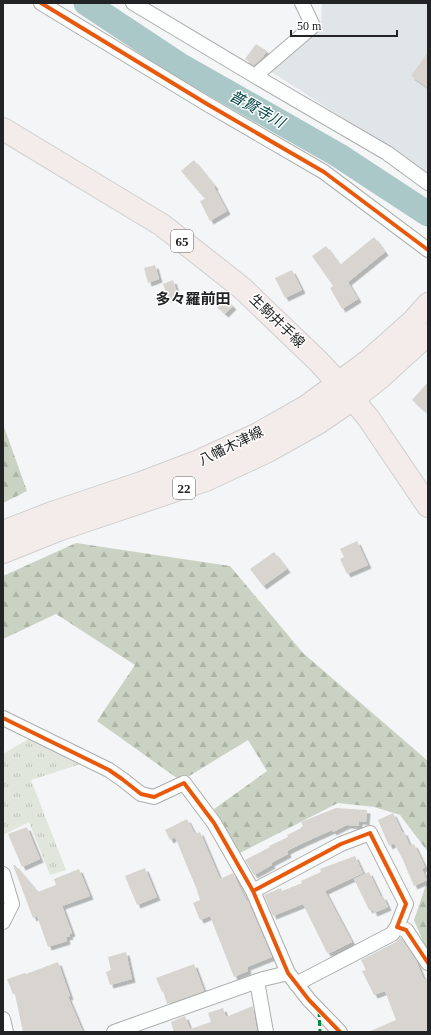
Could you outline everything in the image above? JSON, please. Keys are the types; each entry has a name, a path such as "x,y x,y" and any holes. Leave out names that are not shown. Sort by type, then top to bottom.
{"main road":[{"name":"生駒井手線","path":"3,129 162,225 242,288 318,361 353,399 369,419 428,506"},
{"name":"八幡木津線","path":"3,532 199,461 258,434 307,406 368,361 413,321 428,304"},
{"name":"八幡木津線","path":"3,552 58,530 206,480 268,451 318,422 353,399 381,377 428,334"}],"street":[{"path":"41,3 207,104 324,172 428,250"},
{"path":"133,3 387,153 428,183"},
{"path":"255,76 313,26 302,3"},
{"path":"3,718 109,770 140,794 154,797 184,783 214,824 253,891 292,979 309,1000 340,1032"},
{"path":"114,1032 257,981 292,979 392,934 397,927 406,904 370,833 341,844 253,891"},
{"path":"3,874 12,904 3,922"},
{"path":"397,927 406,930 428,963"},
{"path":"257,981 266,1032"},
{"path":"3,1019 6,1032"}],"shaded area":[{"path":"322,3 428,3 428,173 270,71 321,27"}],"green space":[{"path":"3,424 27,491 3,503"},
{"path":"76,543 230,566 303,653 428,761 428,852 400,815 374,807 338,803 240,853 214,809 267,771 248,740 181,781 97,721 135,665 56,614 3,639 3,576"},
{"path":"30,738 84,763 31,780 66,870 50,875 29,822 3,835 3,754"},
{"path":"428,879 428,953 414,920"}],"building":[{"path":"256,44 267,51 254,65 245,59"},
{"path":"428,52 428,88 411,76"},
{"path":"194,160 215,186 214,187 227,211 210,221 200,201 205,199 181,171"},
{"path":"374,237 385,252 348,282 358,299 342,309 330,288 333,286 312,256 326,246 340,265"},
{"path":"155,265 159,279 148,283 144,268"},
{"path":"292,270 302,290 285,298 275,278"},
{"path":"173,280 178,295 168,299 163,284"},
{"path":"222,296 233,306 225,314 214,304"},
{"path":"428,382 428,414 412,400"},
{"path":"357,541 368,565 347,574 340,559 344,557 340,549"},
{"path":"274,552 287,569 263,586 250,569"},
{"path":"336,808 367,810 366,822 359,821 359,826 347,825 333,832 332,830 303,843 287,851 288,854 271,863 272,865 254,875 245,860 288,837 287,835 303,826 301,822"},
{"path":"393,813 410,846 414,844 425,867 422,869 427,880 414,886 394,843 389,846 378,820"},
{"path":"187,819 195,834 200,832 220,879 233,873 247,902 248,901 272,957 247,967 248,971 234,977 210,916 200,920 193,903 200,900 197,890 175,837 170,840 165,830"},
{"path":"27,827 40,859 22,867 8,834"},
{"path":"355,856 363,873 325,891 352,942 330,953 327,953 303,904 273,916 264,895 281,888 282,891 302,883 301,881 321,872 320,869"},
{"path":"13,865 15,865 38,892 56,885 54,879 79,869 90,896 62,906 72,933 69,934 70,936 66,937 67,941 48,947 37,916 33,918"},
{"path":"145,868 157,897 137,905 125,876"},
{"path":"369,872 381,897 383,896 388,907 374,913 372,909 369,910 354,879"},
{"path":"401,937 416,960 424,980 428,978 428,1032 368,1032 396,1020 385,991 374,995 362,971 366,970 361,960 396,942"},
{"path":"126,952 132,979 110,985 106,972 111,970 108,957"},
{"path":"58,962 70,996 68,997 83,1032 23,1032 15,994 13,994 7,979 25,973 26,974"},
{"path":"194,964 204,991 167,1004 163,991 162,992 156,978"},
{"path":"253,1006 257,1032 174,1032 171,1022 185,1016 190,1029 211,1022 208,1013 223,1008 226,1017"}],"waterway":[{"name":"普賢寺川","path":"86,3 178,64 338,155 428,214"}],"marked path":[{"path":"319,1011 320,1032"}],"cycle path":[{"path":"41,3 207,104 324,172 428,250"},
{"path":"3,718 109,770 141,794 154,797 184,783 214,823 253,891 288,973 309,1000 340,1032"},
{"path":"253,891 341,844 370,833 406,904 397,927 406,930 428,963"}],"district":[{"name":"多々羅前田","path":"193,299"}]}
